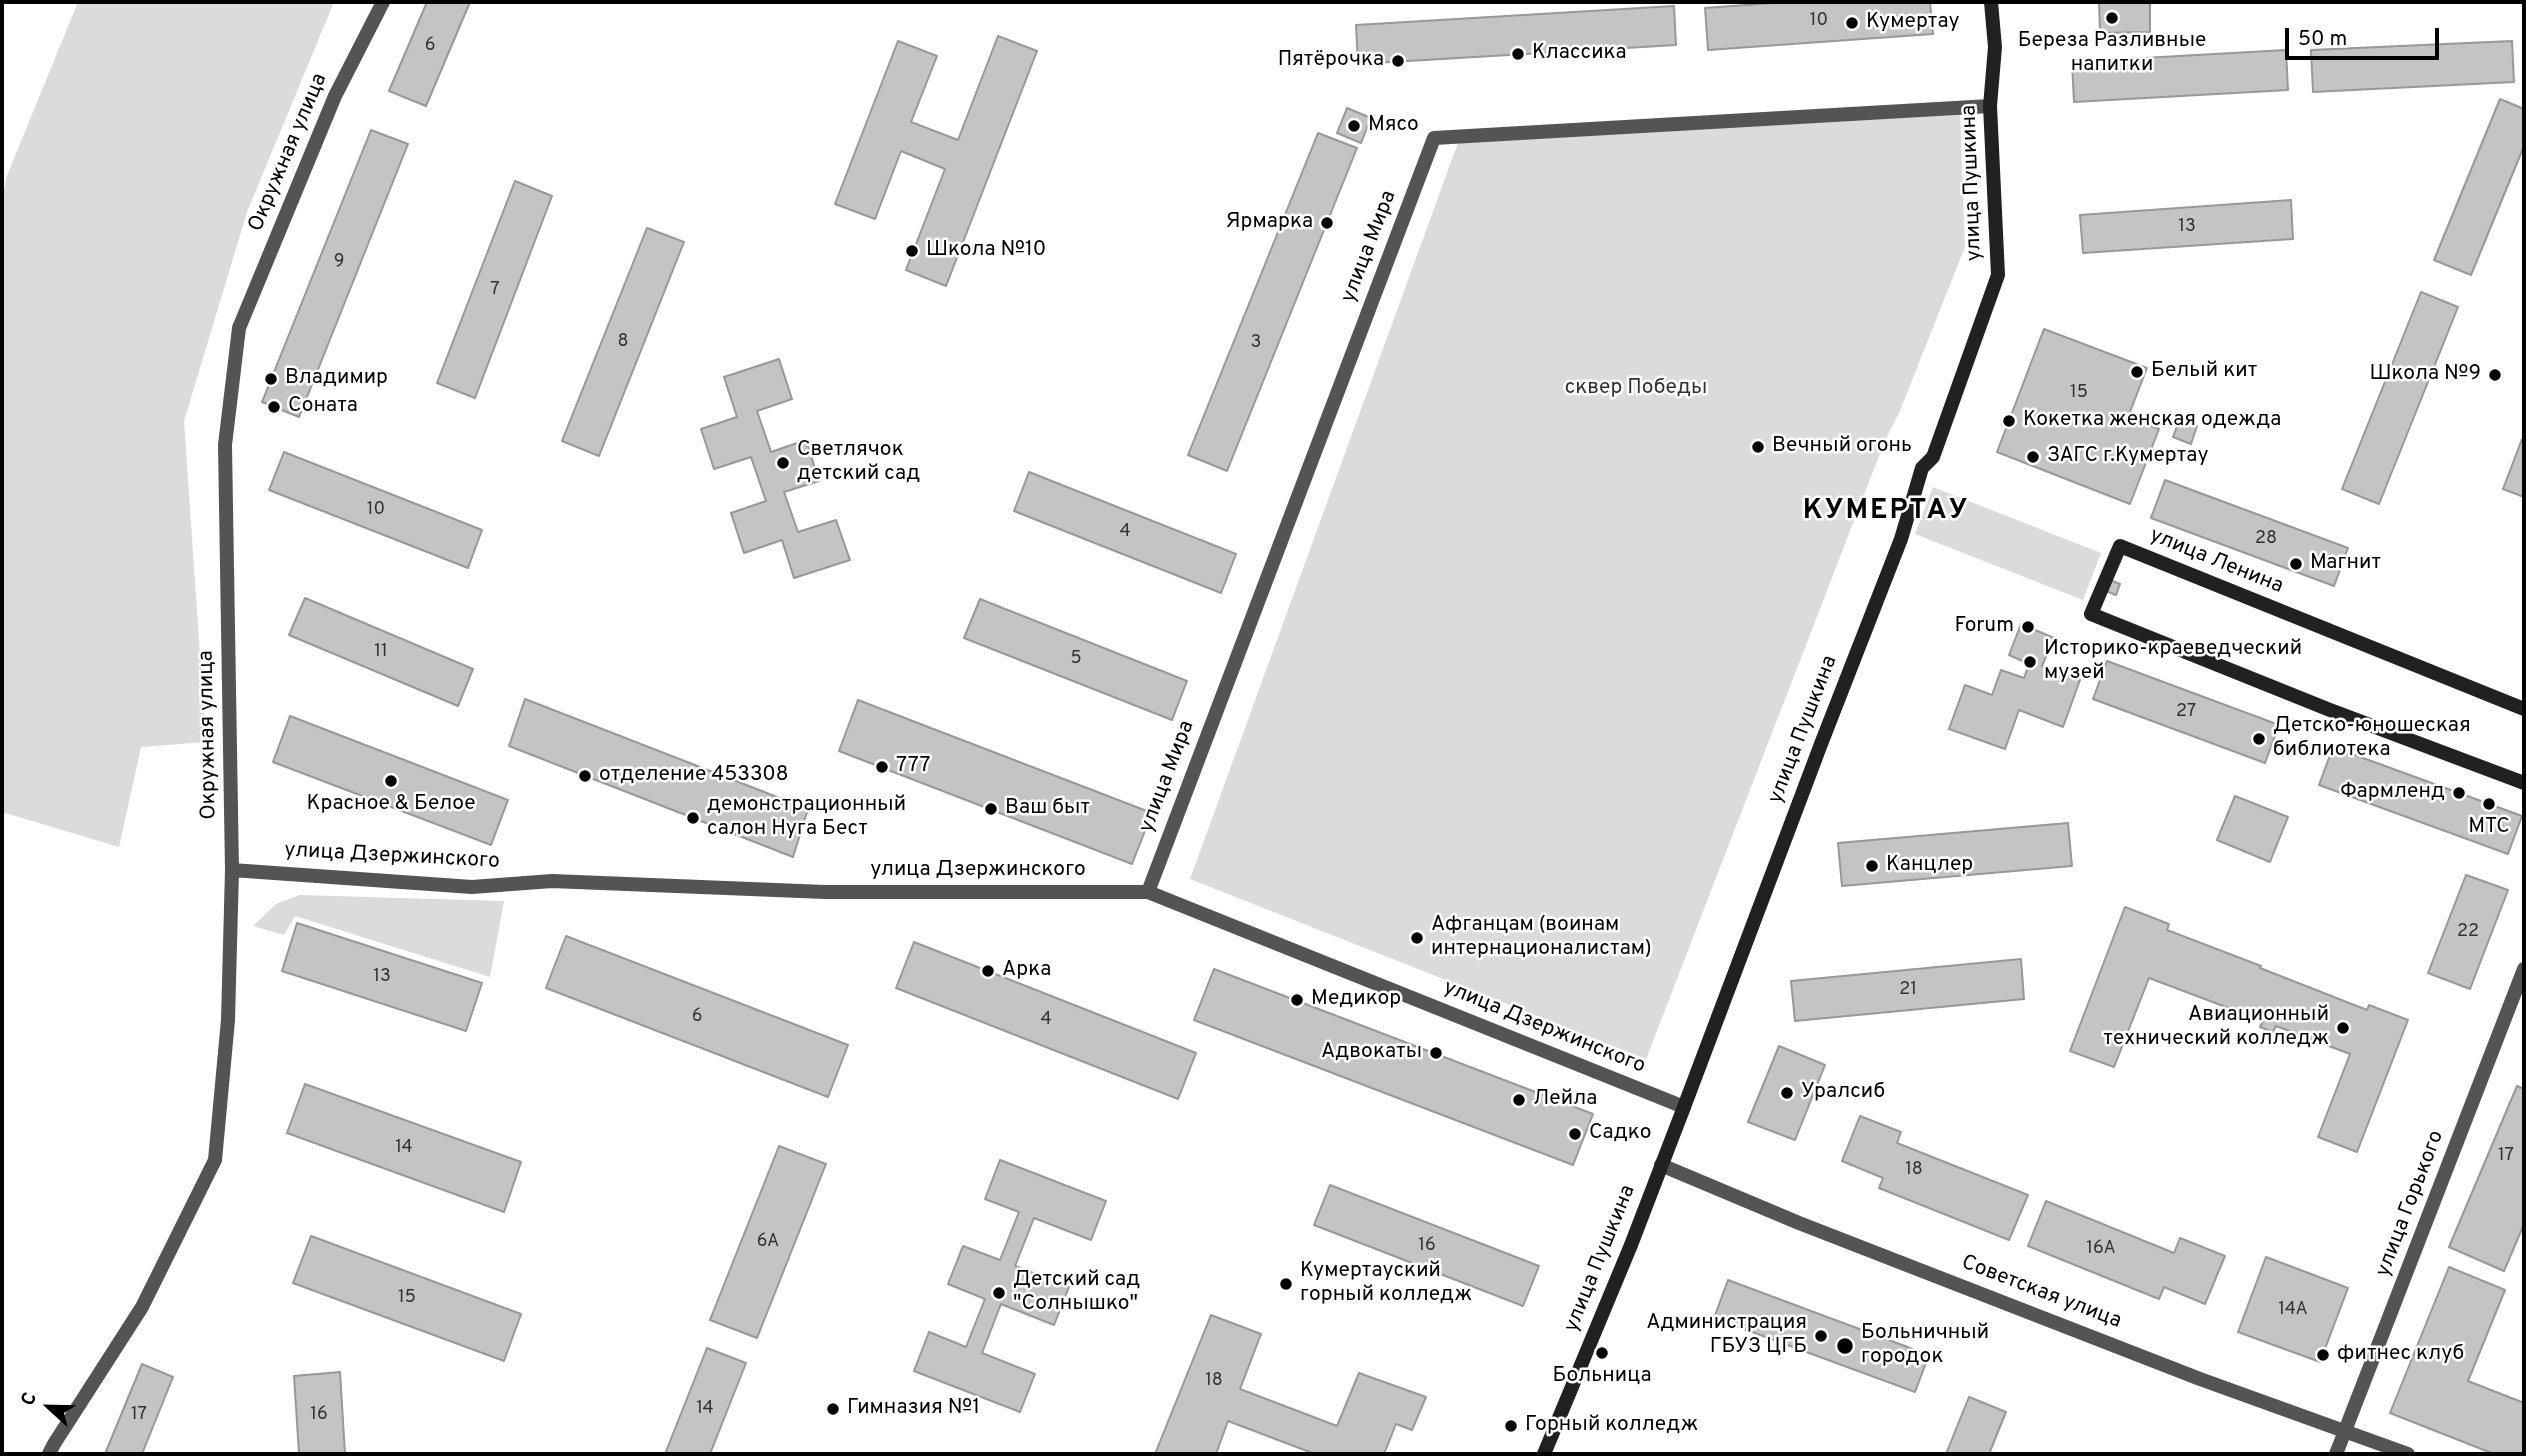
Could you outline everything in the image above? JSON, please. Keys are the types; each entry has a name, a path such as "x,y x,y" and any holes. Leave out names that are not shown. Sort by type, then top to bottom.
{"main road":[{"name":"улица Пушкина","path":"1545,1454 1626,1258 1684,1107 1901,540 1922,468 1933,457 1997,275 1990,106 1996,47 1991,2"},
{"name":"улица Ленина","path":"2524,709 2120,546 2091,614 2330,710 2524,783"}],"street":[{"name":"Окружная улица","path":"49,1454 142,1307 215,1160 228,1020 232,870 225,445 239,328 335,96 383,2"},
{"name":"улица Мира","path":"1148,892 1434,138 1990,106"},
{"name":"улица Дзержинского","path":"232,870 472,887 552,881 825,892 1148,892 1684,1107"},
{"name":"улица Горького","path":"2336,1454 2524,969"},
{"name":"Советская улица","path":"1661,1165 1799,1223 2200,1379 2408,1454"}],"green space":[{"path":"78,2 334,2 247,212 184,421 206,742 141,747 119,847 2,812 2,205 6,178"},
{"name":"сквер Победы","path":"1960,110 1965,247 1899,413 1884,443 1646,1059 1190,879 1459,140"},
{"path":"1933,487 2101,553 2083,600 1915,534"},
{"path":"299,895 504,901 490,977 295,916 284,935 253,926 276,904"}],"building":[{"path":"427,2 470,2 426,106 389,91"},
{"path":"1786,2 1930,2 1933,34 1708,50 1705,8"},
{"path":"2099,2 2150,2 2150,32 2100,33"},
{"path":"1674,6 1676,45 1358,64 1356,25"},
{"path":"998,36 1037,51 946,286 906,270 945,169 901,151 875,219 835,204 898,41 937,56 911,122 958,140"},
{"path":"2512,41 2514,82 2313,92 2311,50"},
{"path":"2286,50 2288,90 2074,102 2072,62"},
{"path":"2500,99 2524,109 2524,146 2471,275 2434,260"},
{"name":"Мясо","path":"1347,108 1371,118 1361,143 1337,133"},
{"path":"371,130 408,144 299,417 262,402"},
{"path":"1318,133 1357,148 1227,471 1188,455"},
{"path":"515,181 552,196 475,398 437,383"},
{"path":"2291,200 2293,239 2083,253 2080,215"},
{"path":"647,228 684,242 599,456 562,441"},
{"path":"2421,292 2458,307 2379,504 2342,489"},
{"path":"2044,329 2147,368 2128,417 2159,429 2130,504 1997,452"},
{"name":"Светлячок детский сад","path":"779,359 792,399 757,411 771,452 806,440 819,481 784,492 798,532 836,520 850,560 794,578 782,540 744,553 731,513 766,501 751,457 714,469 701,429 737,417 724,377"},
{"path":"2180,418 2197,426 2191,444 2173,437"},
{"path":"2522,439 2524,440 2524,497 2503,489"},
{"path":"284,452 482,530 468,568 269,490"},
{"path":"1029,472 1236,554 1221,593 1014,511"},
{"path":"2165,480 2348,548 2334,586 2151,518"},
{"path":"2110,580 2120,584 2116,595 2106,591"},
{"path":"305,598 473,669 458,706 289,635"},
{"path":"980,599 1187,681 1172,720 964,638"},
{"path":"2021,624 2054,638 2042,666 2080,680 2063,727 2019,710 2005,749 1949,729 1965,685 1992,695 2001,670 2024,678 2029,664 2009,655"},
{"path":"2107,661 2279,725 2265,763 2093,699"},
{"path":"525,699 808,809 793,857 509,746"},
{"path":"858,700 1152,813 1132,864 839,751"},
{"name":"Красное & Белое","path":"290,716 508,800 491,845 273,762"},
{"path":"2333,747 2522,816 2508,854 2319,785"},
{"path":"2235,796 2288,817 2270,862 2217,840"},
{"path":"2068,823 2072,866 1842,886 1838,843"},
{"path":"2466,875 2508,890 2470,989 2428,973"},
{"name":"Авиационный технический колледж","path":"2125,907 2169,924 2167,930 2261,966 2260,968 2367,1010 2369,1005 2408,1020 2357,1152 2318,1137 2350,1054 2276,1026 2273,1032 2260,1027 2263,1021 2149,978 2114,1067 2070,1051"},
{"path":"297,923 482,983 466,1031 282,971"},
{"path":"566,936 848,1045 828,1097 546,988"},
{"path":"914,942 1196,1053 1178,1099 896,988"},
{"path":"2021,959 2024,999 1795,1021 1791,981"},
{"path":"1214,969 1593,1114 1573,1165 1194,1020"},
{"name":"Уралсиб","path":"1779,1046 1825,1065 1795,1140 1748,1122"},
{"path":"305,1084 521,1162 504,1212 287,1133"},
{"path":"2517,1086 2524,1089 2524,1224 2504,1271 2449,1247"},
{"path":"1860,1116 1901,1132 1897,1143 2028,1195 2009,1240 1879,1188 1883,1178 1842,1161"},
{"path":"779,1146 826,1164 757,1338 710,1320"},
{"path":"1000,1160 1106,1201 1091,1240 1034,1218 1015,1266 1069,1287 1054,1325 1001,1304 982,1353 1035,1374 1020,1412 914,1371 929,1332 966,1347 985,1299 948,1284 963,1246 1000,1260 1019,1212 985,1199"},
{"path":"1330,1185 1539,1266 1523,1306 1314,1225"},
{"path":"2046,1201 2174,1253 2180,1238 2225,1256 2205,1304 2164,1287 2159,1299 2028,1246"},
{"path":"311,1236 521,1314 504,1361 293,1283"},
{"path":"2266,1257 2348,1288 2320,1362 2238,1332"},
{"path":"2449,1267 2505,1290 2468,1381 2524,1403 2524,1454 2494,1454 2390,1413"},
{"name":"Администрация ГБУЗ ЦГБ","path":"1728,1280 1929,1355 1915,1392 1714,1318"},
{"path":"1211,1315 1261,1334 1240,1389 1337,1426 1359,1373 1426,1397 1412,1430 1396,1424 1384,1454 1315,1454 1228,1421 1216,1454 1155,1454"},
{"path":"707,1348 746,1363 710,1454 665,1454"},
{"path":"142,1364 173,1377 142,1454 105,1454"},
{"path":"340,1372 345,1454 299,1454 294,1376"},
{"path":"1969,1397 2006,1412 1989,1454 1946,1454"}],"place":[{"name":"Береза Разливные напитки","path":"2112,18"},
{"name":"Кумертау","path":"1852,23"},
{"name":"Классика","path":"1518,54"},
{"name":"Пятёрочка","path":"1398,61"},
{"name":"Мясо","path":"1354,126"},
{"name":"Ярмарка","path":"1327,223"},
{"name":"Школа №10","path":"912,251"},
{"name":"Белый кит","path":"2137,372"},
{"name":"Школа №9","path":"2495,375"},
{"name":"Владимир","path":"271,379"},
{"name":"Соната","path":"274,407"},
{"name":"Кокетка женская одежда","path":"2009,421"},
{"name":"Вечный огонь","path":"1758,447"},
{"name":"ЗАГС г.Кумертау","path":"2033,457"},
{"name":"Светлячок детский сад","path":"783,463"},
{"name":"Магнит","path":"2296,564"},
{"name":"Forum","path":"2028,627"},
{"name":"Историко-краеведческий музей","path":"2030,662"},
{"name":"Детско-юношеская библиотека","path":"2259,739"},
{"name":"777","path":"882,767"},
{"name":"отделение 453308","path":"585,776"},
{"name":"Красное & Белое","path":"391,781"},
{"name":"Фармленд","path":"2459,793"},
{"name":"МТС","path":"2489,804"},
{"name":"Ваш быт","path":"991,809"},
{"name":"демонстрационный салон Нуга Бест","path":"693,818"},
{"name":"Канцлер","path":"1872,866"},
{"name":"Афганцам (воинам интернационалистам)","path":"1417,938"},
{"name":"Арка","path":"988,971"},
{"name":"Медикор","path":"1297,1000"},
{"name":"Авиационный технический колледж","path":"2343,1028"},
{"name":"Адвокаты","path":"1436,1053"},
{"name":"Уралсиб","path":"1787,1093"},
{"name":"Лейла","path":"1519,1100"},
{"name":"Садко","path":"1575,1134"},
{"name":"Кумертауский горный колледж","path":"1286,1284"},
{"name":"Детский сад \"Солнышко\"","path":"999,1293"},
{"name":"Администрация ГБУЗ ЦГБ","path":"1821,1336"},
{"name":"Больничный городок","path":"1845,1346"},
{"name":"Больница","path":"1602,1353"},
{"name":"фитнес клуб","path":"2323,1355"},
{"name":"Гимназия №1","path":"833,1409"},
{"name":"Горный колледж","path":"1511,1426"}],"district":[{"name":"КУМЕРТАУ","path":"1886,512"}]}
